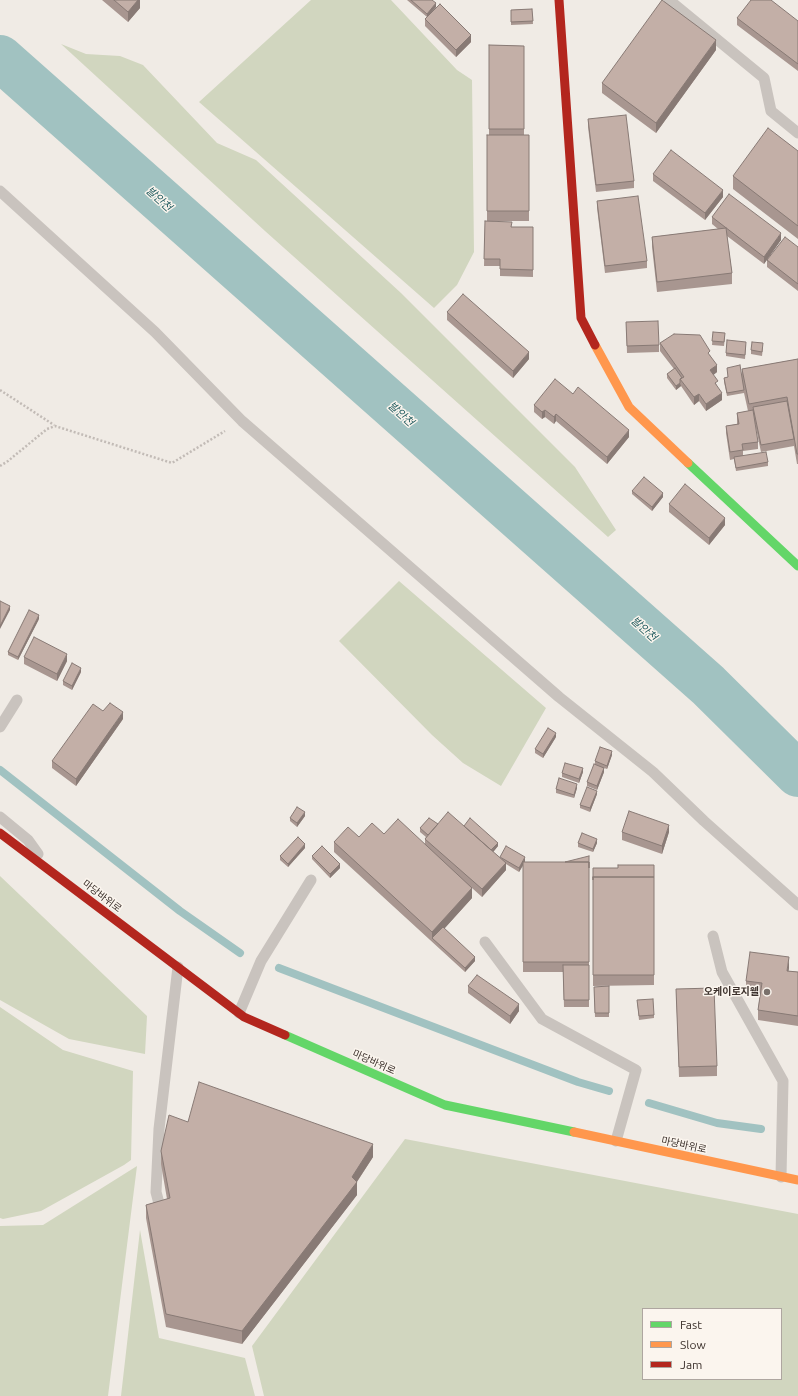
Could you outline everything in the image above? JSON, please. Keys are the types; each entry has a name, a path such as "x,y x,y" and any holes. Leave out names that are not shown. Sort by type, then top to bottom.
{"main road":[{"path":"559,0 581,318 629,407 798,566"},
{"name":"마당바위로","path":"0,833 239,1013 445,1105 798,1180"}],"lane":[{"path":"669,0 764,78 771,111 798,133"},
{"path":"0,191 155,332 242,421 559,697 653,772 704,821 798,905"},
{"path":"0,727 16,700"},
{"path":"0,817 28,840 47,868"},
{"path":"239,1013 261,961 311,880"},
{"path":"713,936 722,972 783,1081 781,1177"},
{"path":"485,942 542,1019 636,1070 616,1141"},
{"path":"166,1228 156,1192 165,1072 178,967"}],"path":[{"path":"0,390 55,426 172,463 242,421"},
{"path":"0,466 47,429 55,426"}],"green space":[{"path":"311,0 391,0 457,70 472,80 474,252 457,285 434,308 199,102"},
{"path":"61,44 86,54 120,56 143,65 217,143 256,160 401,293 575,467 616,530 608,537 265,231"},
{"path":"399,581 546,708 501,786 463,763 432,735 339,641"},
{"path":"0,876 147,1016 145,1054 69,1039 0,1000"},
{"path":"0,1007 63,1050 133,1071 131,1160 41,1211 3,1219 0,1218"},
{"path":"405,1139 798,1214 798,1396 264,1396 252,1346"},
{"path":"137,1166 108,1396 0,1396 0,1226 43,1225"},
{"path":"140,1230 159,1338 245,1358 255,1396 121,1396"}],"building":[{"path":"114,0 138,0 128,12"},
{"path":"411,0 432,0 436,3 427,14"},
{"path":"662,0 716,40 656,123 602,83"},
{"path":"751,0 771,0 798,21 798,64 737,18"},
{"path":"440,4 471,35 456,50 425,19"},
{"path":"532,9 533,21 511,22 511,10"},
{"path":"489,45 524,46 524,129 489,129"},
{"path":"626,115 634,181 596,185 588,119"},
{"path":"768,128 798,151 798,226 733,176"},
{"path":"487,135 529,135 529,211 487,211"},
{"path":"671,150 723,190 705,213 653,174"},
{"path":"729,194 781,233 764,257 712,217"},
{"path":"638,196 647,261 605,266 597,201"},
{"path":"485,221 512,222 511,227 533,227 533,270 500,269 500,259 484,259"},
{"path":"726,228 732,273 657,282 652,237"},
{"path":"785,237 798,247 798,284 767,260"},
{"path":"463,294 529,352 513,371 447,312"},
{"path":"658,321 659,345 627,346 626,322"},
{"path":"713,332 725,333 724,342 712,341"},
{"path":"674,334 700,335 710,351 708,353 717,365 710,370 718,381 715,383 722,393 706,404 699,394 694,397 680,379 684,377 660,343"},
{"path":"727,340 746,342 745,355 726,353"},
{"path":"752,342 763,343 762,352 751,350"},
{"path":"798,359 797,454 787,397 749,404 742,369"},
{"path":"740,365 744,390 727,393 724,378 728,377 727,368"},
{"path":"675,368 682,378 680,379 680,383 676,386 667,374"},
{"path":"555,379 573,394 578,387 629,430 607,457 556,414 554,417 545,410 542,412 534,405"},
{"path":"787,401 794,439 761,445 753,407"},
{"path":"753,410 758,442 742,444 743,450 730,452 726,426 739,424 737,413"},
{"path":"766,452 768,462 736,468 734,457"},
{"path":"644,477 663,493 652,507 632,491"},
{"path":"685,484 725,518 709,538 669,504"},
{"path":"0,601 10,606 0,626"},
{"path":"29,610 39,615 18,657 8,652"},
{"path":"34,637 67,654 57,674 24,657"},
{"path":"72,663 81,668 72,686 63,681"},
{"path":"110,703 123,712 76,779 52,761 93,704 103,711"},
{"path":"548,728 556,733 543,754 535,749"},
{"path":"600,747 612,751 607,766 595,761"},
{"path":"565,763 583,768 579,779 562,773"},
{"path":"594,764 604,768 597,786 587,782"},
{"path":"559,778 577,784 574,795 556,789"},
{"path":"587,787 597,791 590,808 580,805"},
{"path":"297,807 305,812 297,823 290,818"},
{"path":"629,811 669,825 662,846 622,832"},
{"path":"448,812 506,863 482,889 425,839"},
{"path":"429,818 438,824 428,835 420,828"},
{"path":"470,818 498,843 491,850 464,826"},
{"path":"398,819 472,888 432,932 334,842 348,827 359,837 372,823 384,834"},
{"path":"582,833 597,839 593,849 578,843"},
{"path":"298,837 305,844 288,864 280,856"},
{"path":"322,846 340,864 330,874 312,856"},
{"path":"506,846 525,857 519,868 500,857"},
{"path":"589,856 589,862 565,862"},
{"path":"523,862 589,862 589,962 523,962"},
{"path":"618,865 654,865 654,877 593,877 593,868 618,868"},
{"path":"593,877 654,877 654,975 593,975"},
{"path":"443,927 475,957 465,968 432,938"},
{"path":"750,952 789,957 787,971 798,972 798,1016 758,1010 762,983 746,981"},
{"path":"563,965 589,965 589,1000 564,1000"},
{"path":"477,975 519,1004 510,1016 468,986"},
{"path":"609,986 609,1013 595,1013 594,987"},
{"path":"714,988 717,1066 679,1067 676,989"},
{"path":"653,999 654,1015 639,1016 637,1000"},
{"path":"199,1082 373,1144 352,1177 357,1182 242,1331 166,1314 146,1205 170,1198 161,1151 169,1115 188,1122"}],"waterway":[{"name":"발안천","path":"0,58 708,685 798,774"},
{"path":"0,770 180,911 240,953"},
{"path":"279,968 578,1082 609,1091"},
{"path":"649,1103 717,1123 761,1129"}],"traffic: fast":[{"path":"688,463 798,566"},
{"path":"285,1035 445,1105 574,1132"}],"traffic: slow":[{"path":"595,345 629,407 688,463"},
{"path":"574,1132 798,1180"}],"traffic: jam":[{"path":"559,0 581,318 595,345"},
{"path":"0,833 244,1017 285,1035"}],"place":[{"name":"오케이로지웰","path":"767,992"}]}
